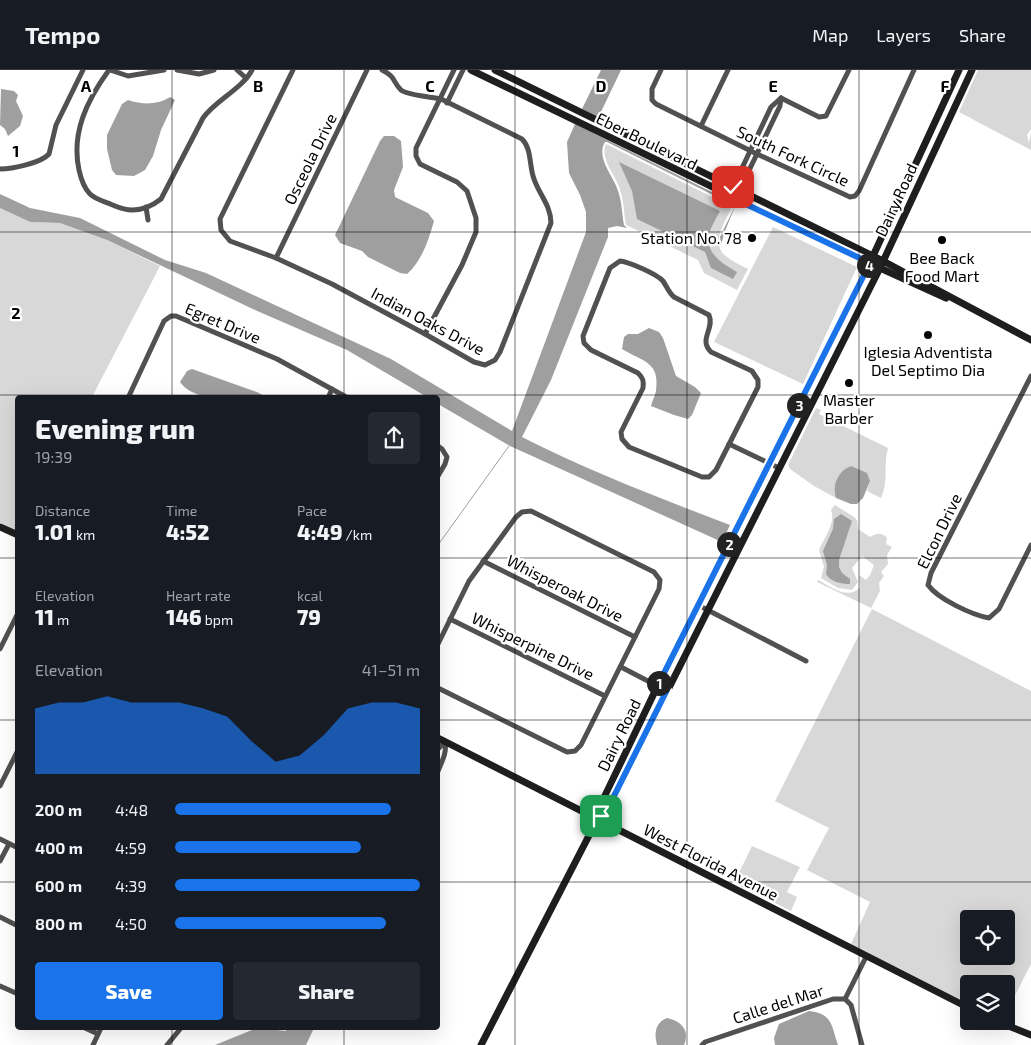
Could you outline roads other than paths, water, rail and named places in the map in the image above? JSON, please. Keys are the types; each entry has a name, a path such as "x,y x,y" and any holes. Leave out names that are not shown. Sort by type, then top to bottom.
{"street":[{"path":"0,169 14,168 31,163 49,154 56,125 83,70"},
{"path":"164,70 128,76 109,70 80,121 76,155 84,185 91,195 132,211 153,206 161,200 202,118 209,108 246,78 252,70"},
{"path":"178,70 199,74 214,70"},
{"path":"237,70 246,78"},
{"name":"Indian Oaks Drive","path":"293,70 220,219 221,230 230,241 276,258 332,284 474,362 485,365 495,360 500,352 550,223 551,216 548,208 539,194 533,178 527,144 522,139 441,100 407,94 401,90 394,78 382,70"},
{"name":"Osceola Drive","path":"276,258 368,70"},
{"path":"425,334 462,265 476,232 476,218 467,190 457,182 420,164 416,156 416,148 454,70"},
{"path":"447,103 463,70"},
{"name":"Eber Boulevard","path":"471,70 733,198 1002,324"},
{"name":"Eber Boulevard","path":"495,70 883,261 1031,340"},
{"name":"South Fork Circle","path":"661,70 652,89 652,100 757,154 846,196 855,196 858,191 914,70"},
{"path":"701,126 728,70"},
{"path":"781,98 819,117 826,116 850,70"},
{"name":"Dairy Road","path":"481,1045 597,820 601,804 658,685 870,263 959,70"},
{"name":"Dairy Road","path":"597,820 608,808 880,268 972,70"},
{"path":"447,85 454,89"},
{"path":"736,188 757,154 780,106 781,98"},
{"path":"733,198 750,150 771,107 781,98"},
{"path":"146,208 148,220"},
{"path":"620,261 626,262 658,277 674,297 709,315 711,326 706,336 706,348 752,371 756,375 758,387 729,444 714,474 709,477 702,477 625,444 621,432 644,382 638,373 591,350 584,343 583,336 610,268 614,264 620,261"},
{"name":"Egret Drive","path":"129,395 164,321 171,316 176,316 277,359 343,395"},
{"name":"Elcon Drive","path":"1031,376 931,573 928,585 934,593 979,616 989,618 999,609 1031,545"},
{"path":"329,395 332,389"},
{"path":"729,444 779,468"},
{"path":"440,448 447,457 440,473"},
{"path":"440,640 469,581 516,517 522,512 531,511 654,572 660,580 659,589 606,696 581,745 575,751 567,752 440,689"},
{"path":"0,526 15,534"},
{"name":"Whisperoak Drive","path":"483,561 635,637"},
{"path":"698,605 806,661"},
{"path":"0,649 15,619"},
{"name":"Whisperpine Drive","path":"450,619 606,696"},
{"path":"620,667 667,690"},
{"name":"West Florida Avenue","path":"440,739 960,1003"},
{"path":"440,747 445,742"},
{"path":"440,766 444,757 445,742"},
{"path":"0,786 15,756"},
{"path":"0,839 15,847"},
{"path":"0,861 9,844"},
{"path":"0,917 15,924"},
{"path":"845,999 866,956"},
{"path":"0,986 15,993"},
{"name":"Calle del Mar","path":"702,1045 797,1010 833,999 845,999 850,1005 862,1045"},
{"path":"1015,1029 1031,1035"},
{"path":"89,1030 98,1034"},
{"path":"93,1045 100,1030"},
{"path":"167,1045 179,1030"}],"waterway":[{"path":"440,542 509,446"}],"place":[{"name":"Station No. 78","path":"752,238"},
{"name":"Bee Back Food Mart","path":"942,240"},
{"name":"Iglesia Adventista Del Septimo Dia","path":"928,335"},
{"name":"Master Barber","path":"849,383"}]}
